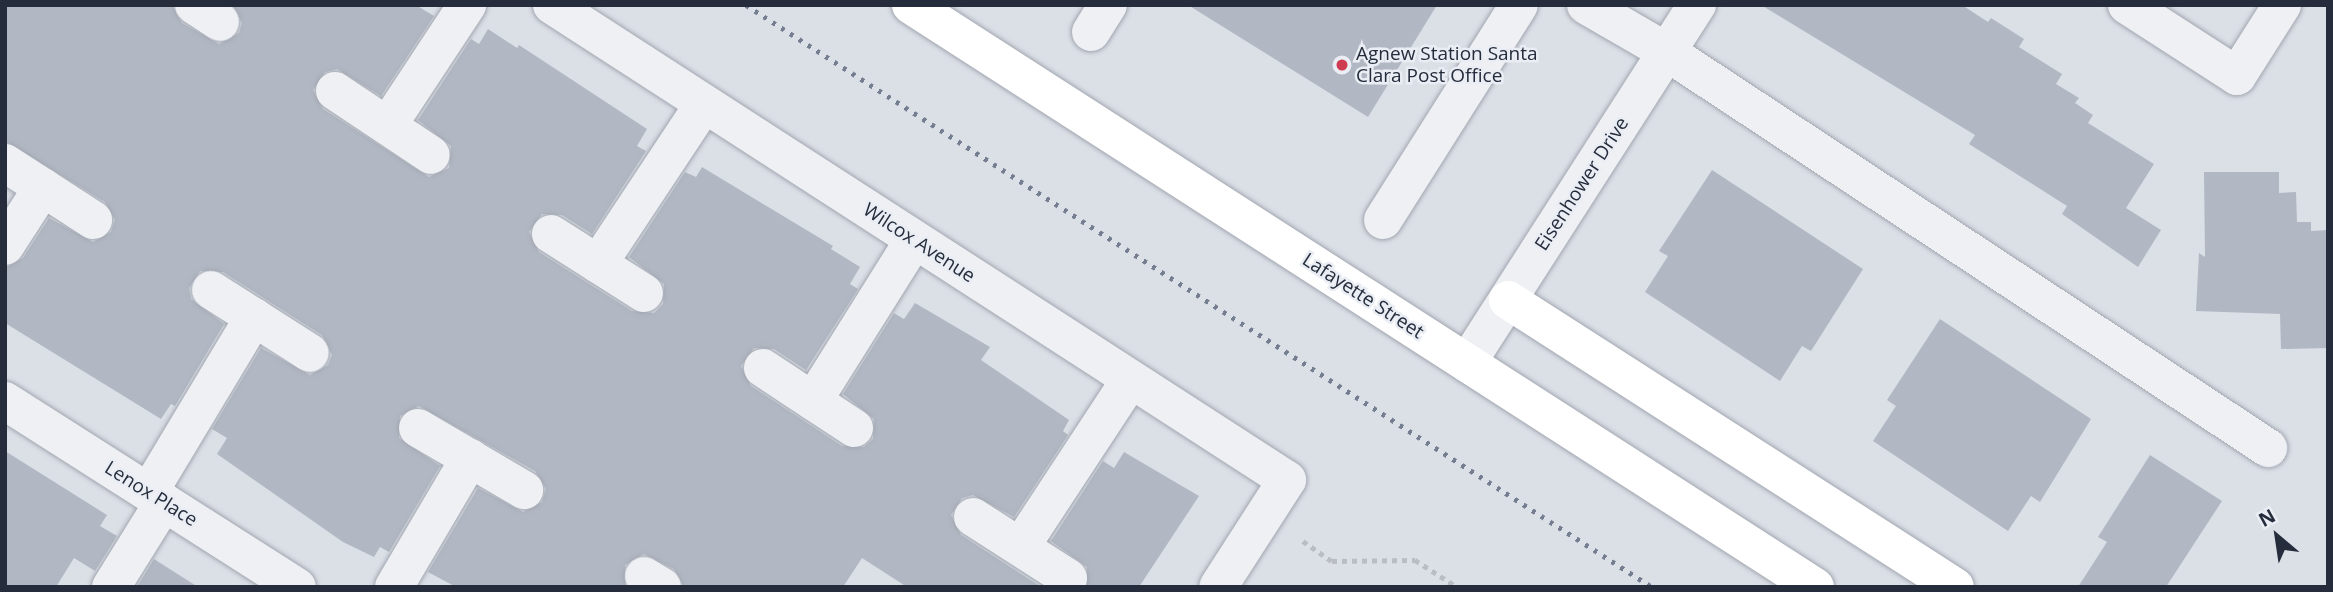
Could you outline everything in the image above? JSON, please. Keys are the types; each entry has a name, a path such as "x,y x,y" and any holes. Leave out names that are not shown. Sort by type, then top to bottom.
{"main road":[{"name":"Lafayette Street","path":"911,5 1815,587"},
{"path":"1508,300 1955,587"}],"street":[{"path":"388,125 467,5"},
{"name":"Wilcox Avenue","path":"552,5 1287,480 1218,587"},
{"path":"1383,220 1519,5"},
{"path":"1587,5 1667,52 2268,448"},
{"name":"Eisenhower Drive","path":"1466,363 1698,5"},
{"path":"2127,5 2237,76 2282,5"},
{"path":"335,92 431,155"},
{"path":"598,264 704,104"},
{"path":"5,163 93,220"},
{"path":"5,246 43,187"},
{"path":"551,234 644,293"},
{"path":"813,401 914,240"},
{"path":"211,290 310,353"},
{"path":"111,587 156,497 254,317"},
{"path":"763,368 854,428"},
{"path":"1021,546 1130,380"},
{"name":"Lenox Place","path":"5,401 297,587"},
{"path":"418,428 524,490"},
{"path":"394,587 470,458"},
{"path":"973,517 1068,578"}],"path":[{"path":"1303,541 1332,562 1415,560 1457,587"}],"building":[{"path":"5,5 172,5 182,23 219,44 239,33 242,23 233,5 416,5 434,16 381,96 337,69 325,72 313,90 323,109 429,177 449,168 451,146 418,120 471,39 479,44 488,29 517,48 519,45 647,129 637,146 646,151 592,234 562,215 542,214 529,232 539,252 632,311 654,313 663,304 664,284 629,257 685,172 696,177 702,167 833,246 831,249 860,267 850,284 858,289 806,370 774,349 754,348 741,366 751,386 842,446 864,447 873,439 874,419 843,394 894,313 904,319 915,303 990,347 981,360 1069,420 1063,431 1068,435 1014,517 973,495 962,498 951,515 961,535 1041,587 907,587 862,558 843,587 684,587 674,569 644,554 625,565 625,587 456,587 428,572 478,488 523,512 542,502 546,489 535,471 419,406 400,416 399,438 440,466 389,552 380,547 374,557 343,542 217,454 227,438 212,429 261,348 310,375 328,365 332,355 322,335 223,272 200,271 189,288 191,299 224,324 175,406 171,404 161,419 5,323 5,268 23,258 49,218 93,242 111,232 115,220 105,202 5,141"},
{"name":"Agnew Station Santa Clara Post Office","path":"1188,5 1437,5 1368,117"},
{"path":"1761,5 1962,5 1988,22 1991,18 2024,39 2019,47 2062,74 2056,84 2079,98 2075,103 2093,115 2088,123 2154,164 2126,208 2161,230 2138,267 2062,214 2067,206 1969,144 1975,135"},
{"path":"1712,170 1863,269 1811,351 1802,346 1780,381 1645,292 1668,256 1659,251"},
{"path":"2204,172 2279,172 2279,193 2296,192 2297,222 2311,222 2311,231 2328,230 2328,348 2281,349 2280,314 2196,311 2199,253 2205,257"},
{"path":"1940,319 2091,419 2040,502 2031,496 2008,531 1873,441 1896,406 1887,400"},
{"path":"5,451 107,515 100,526 117,536 95,571 74,558 56,587 5,587"},
{"path":"1124,452 1199,496 1139,587 1087,587 1087,567 1051,541 1103,461 1114,468"},
{"path":"2150,455 2222,501 2166,587 2078,587 2107,542 2098,537"},
{"path":"154,559 198,587 137,587"}],"railway":[{"path":"746,5 1652,587"}],"place":[{"name":"Agnew Station Santa Clara Post Office","path":"1342,65"}]}
